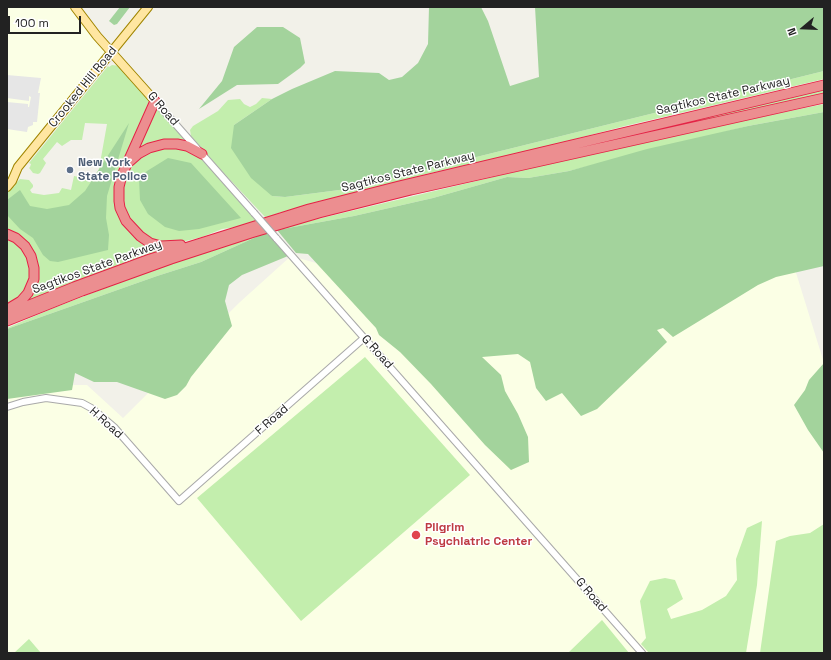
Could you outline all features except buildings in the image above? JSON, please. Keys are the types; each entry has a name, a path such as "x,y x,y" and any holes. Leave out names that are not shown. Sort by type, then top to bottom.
{"highway":[{"name":"Sagtikos State Parkway","path":"7,314 80,284 202,242 275,219 344,200 824,85"},
{"name":"Sagtikos State Parkway","path":"7,322 38,308 129,274 280,224 454,180 824,98"},
{"path":"155,101 120,182 120,208 126,221 135,232 145,240 161,246 202,242"},
{"path":"127,164 143,150 164,144 187,146 202,154"},
{"path":"7,234 21,242 28,251 33,262 34,273 32,284 25,298 7,309"}],"main road":[{"name":"G Road","path":"75,7 91,29 155,101"},
{"name":"Crooked Hill Road","path":"7,176 18,167 148,7"},
{"name":"Crooked Hill Road","path":"7,187 12,181 18,167"}],"street":[{"name":"G Road","path":"155,101 642,653"},
{"name":"F Road","path":"179,501 364,338"},
{"name":"H Road","path":"7,407 23,402 46,398 82,403 92,408 114,426 179,501"}],"shaded area":[{"path":"7,7 74,7 111,51 7,180"},
{"path":"7,75 41,78 38,93 40,93 37,122 33,122 33,125 28,127 27,132 7,129 7,102 28,104 29,107 31,97 29,96 29,101 7,98"},
{"name":"Pilgrim Psychiatric Center","path":"291,256 391,284 793,263 824,363 824,653 7,653 7,394 47,385 87,385 123,418 240,302"}],"green space":[{"path":"120,7 130,7 117,24 114,25 109,21"},
{"path":"429,7 481,7 488,21 510,86 539,77 535,7 824,7 824,71 347,189 285,197 272,196 251,178 231,148 234,125 272,99 335,71 379,73 389,80 402,77 418,63 428,44"},
{"path":"257,27 283,27 300,38 305,63 278,84 237,85 199,109 222,81 234,47"},
{"path":"112,65 120,66 150,100 151,104 117,187 125,224 167,249 23,304 37,261 7,230 7,192 14,187 20,179 29,180 33,185 30,190 32,193 44,195 59,193 62,188 71,190 74,176 90,182 99,169 107,124 85,123 82,140 71,140 62,146 57,142 43,159 46,163 38,174 33,173 29,168 31,164 29,163 108,66 109,67"},
{"path":"824,71 824,79 625,126 521,153 426,174 282,214 281,212 266,218 191,136 190,130 193,126 218,111 228,100 240,99 244,104 250,107 262,98 272,99 234,125 272,196 285,197 347,189"},
{"path":"824,88 824,95 695,124 693,119"},
{"path":"824,104 824,112 748,126 569,171 528,178 507,177 433,198 354,216 276,229 560,161"},
{"path":"156,106 189,143 138,151"},
{"path":"824,112 824,266 776,277 758,285 673,337 663,328 657,330 667,342 597,409 581,416 562,393 546,401 536,388 530,362 518,354 482,357 501,375 505,391 518,414 528,437 529,462 511,470 485,445 431,384 400,352 379,335 376,328 308,254 296,253 277,230 354,216 433,198 507,177 528,178 569,171 647,149 748,126"},
{"path":"129,123 107,196 106,218 109,235 108,250 58,262 50,261 43,255 33,238 20,229 7,215 7,200 20,190 30,206 47,209 69,205 85,191"},
{"path":"162,146 194,151 257,221 238,227 222,229 202,237 178,243 161,243 139,232 125,210 123,187 130,166 147,151"},
{"path":"168,158 191,163 241,218 199,229 179,231 165,227 148,214 140,200 139,179 147,171"},
{"path":"267,232 201,262 7,329 51,309 131,278 207,251"},
{"path":"267,232 288,256 242,275 229,285 225,301 232,326 191,377 186,386 177,395 165,399 117,382 94,382 75,373 72,390 7,399 7,329 201,262"},
{"path":"7,237 24,248 31,263 31,278 24,294 7,307"},
{"path":"365,357 470,475 301,621 197,498"},
{"path":"824,363 824,453 808,430 794,405 805,390 809,380"},
{"path":"762,521 757,585 746,653 649,653 641,644 646,638 640,601 650,581 665,578 675,580 683,599 667,609 671,619 702,610 726,596 737,580 736,559 747,528"},
{"path":"824,524 824,653 760,653 776,541 790,536 810,533"},
{"path":"602,620 629,653 568,653"},
{"path":"29,639 41,653 14,653"}],"place":[{"name":"New York State Police","path":"70,170"},
{"name":"Pilgrim Psychiatric Center","path":"416,535"}]}
